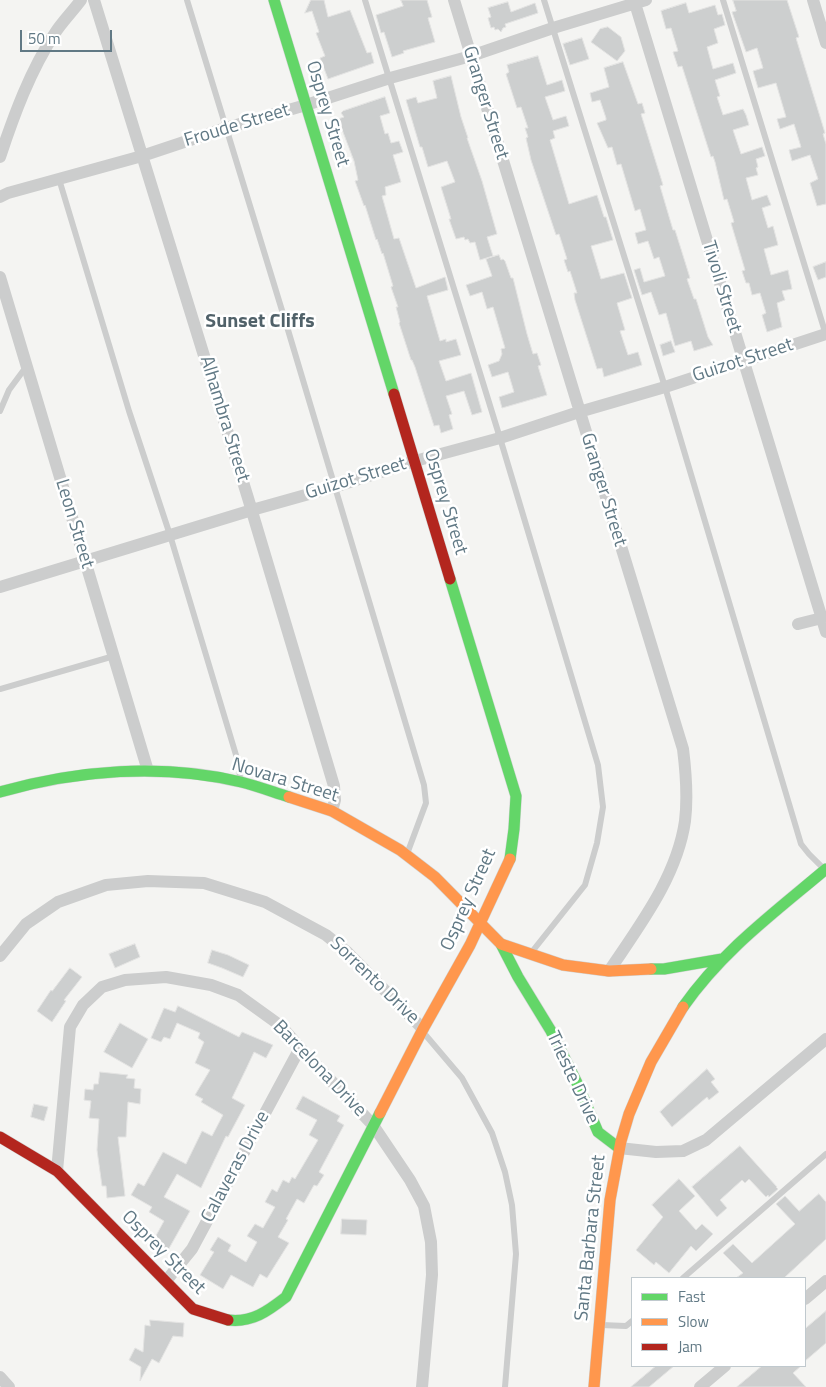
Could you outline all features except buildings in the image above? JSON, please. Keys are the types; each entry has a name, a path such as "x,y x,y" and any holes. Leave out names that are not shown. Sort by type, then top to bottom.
{"street":[{"path":"0,157 28,83 55,33 81,0"},
{"name":"Alhambra Street","path":"94,0 252,510 334,786 335,800 332,811"},
{"name":"Osprey Street","path":"0,1137 57,1170 193,1309 220,1320 247,1320 256,1317 286,1297 423,1030 470,945 509,863 516,796 274,0"},
{"name":"Granger Street","path":"454,0 683,748 687,797 685,822 678,851 662,887 608,971"},
{"path":"813,0 826,43"},
{"name":"Froude Street","path":"0,197 8,193 142,156 226,128 390,78 471,56 638,1"},
{"name":"Tivoli Street","path":"638,1 743,361 826,632"},
{"name":"Leon Street","path":"0,277 148,771"},
{"name":"Guizot Street","path":"0,587 415,461 500,438 579,412 665,387 826,334"},
{"path":"798,624 822,618"},
{"name":"Novara Street","path":"0,792 82,774 148,771 198,775 241,782 332,811 406,855 435,877 501,944 563,965 608,971 664,969 722,959"},
{"name":"Santa Barbara Street","path":"594,1387 611,1196 619,1148 641,1084 659,1046 688,1000 722,959 825,870"},
{"name":"Sorrento Drive","path":"0,956 26,924 58,902 106,885 148,881 204,884 265,902 326,935 347,952 423,1030"},
{"name":"Trieste Drive","path":"501,944 518,977 551,1031 598,1132 619,1148"},
{"name":"Barcelona Drive","path":"57,1170 70,1027 83,1004 102,987 125,980 166,977 211,985 238,995 281,1026 374,1124 410,1180 424,1206 432,1242 432,1275 422,1387"},
{"path":"619,1148 656,1152 683,1151 706,1140 826,1039"},
{"name":"Calaveras Drive","path":"166,1281 192,1249 300,1048"},
{"path":"806,1298 826,1281"},
{"path":"700,1387 724,1367"},
{"path":"0,1377 9,1387"}],"lane":[{"path":"187,0 424,784 426,803 406,855"},
{"path":"365,0 500,438 598,766 602,807 597,843 585,885 530,954"},
{"path":"544,0 665,387 801,844 825,870"},
{"path":"723,0 826,334"},
{"path":"59,179 129,411 170,535 239,765 241,782"},
{"path":"0,411 9,390 27,367"},
{"path":"0,689 114,656"},
{"path":"423,1030 462,1078 492,1133 505,1172 512,1205 516,1254 505,1387"},
{"path":"684,1277 826,1154"},
{"path":"599,1325 626,1326 631,1322"}],"traffic: fast":[{"path":"274,0 394,394"},
{"path":"450,579 516,796 510,859"},
{"path":"0,792 59,778 89,774 150,771 181,772 211,776 247,784 289,797"},
{"path":"683,1007 698,987 732,950 826,869"},
{"path":"501,944 518,977 551,1031 577,1083 598,1132 619,1148"},
{"path":"651,969 664,969 722,959"},
{"path":"228,1320 252,1318 286,1297 380,1113"}],"traffic: slow":[{"path":"289,797 332,811 400,850 435,877 501,944 563,965 609,971 651,969"},
{"path":"380,1113 423,1029 470,945 510,859"},
{"path":"594,1387 610,1200 621,1141 629,1114 651,1062 683,1007"}],"traffic: jam":[{"path":"394,394 450,579"},
{"path":"0,1137 57,1171 193,1309 228,1320"}],"district":[{"name":"Sunset Cliffs","path":"260,322"}]}
